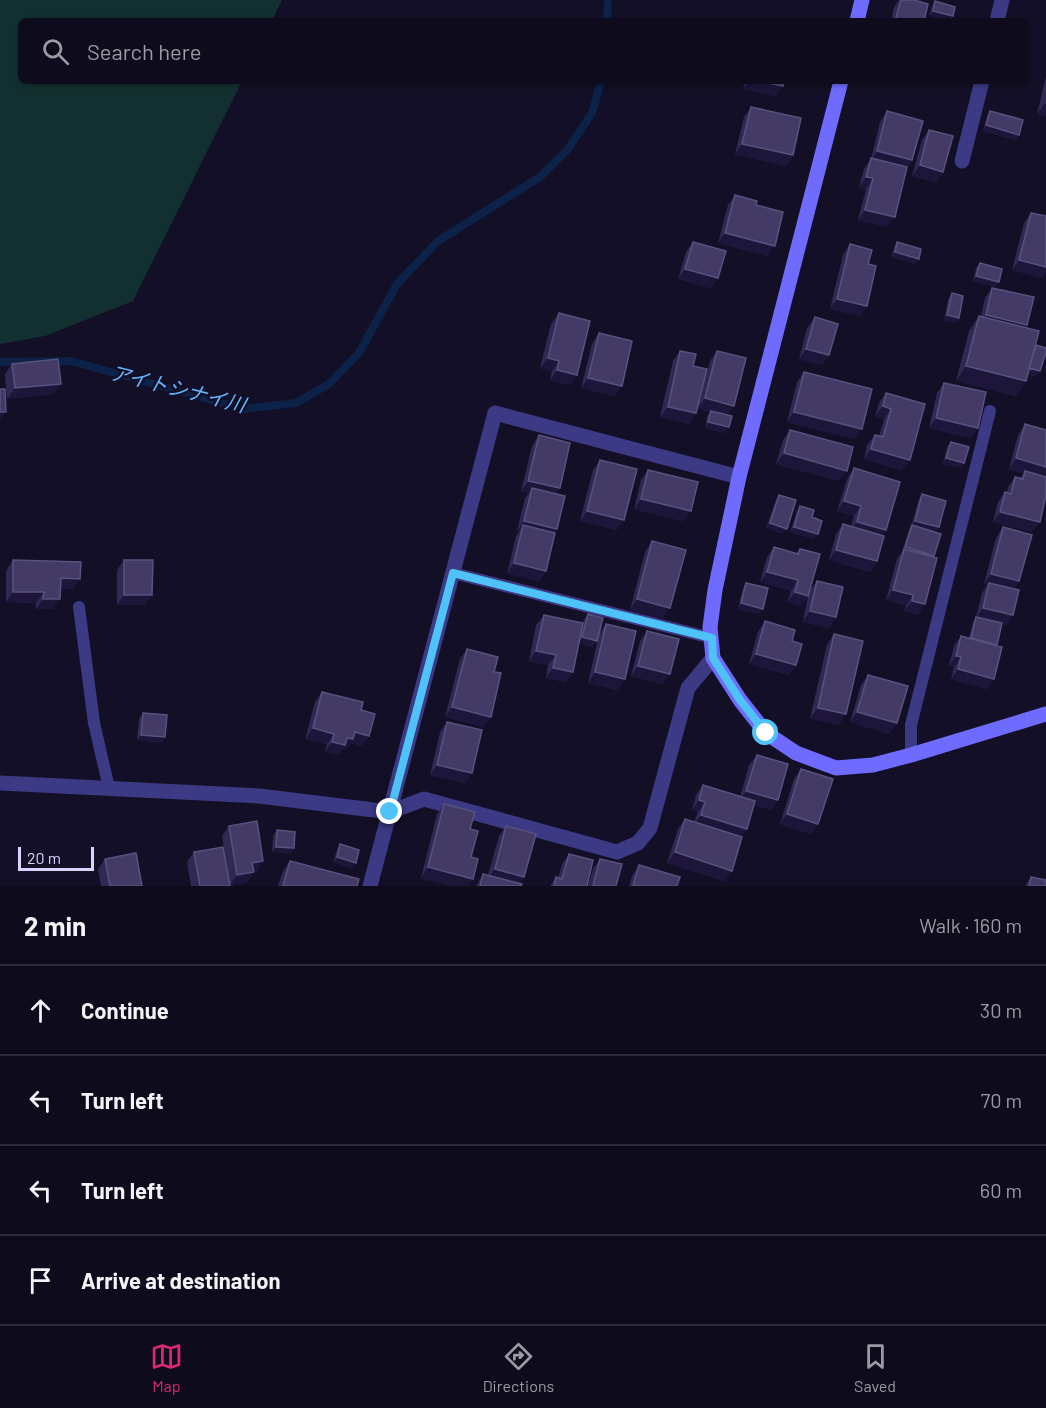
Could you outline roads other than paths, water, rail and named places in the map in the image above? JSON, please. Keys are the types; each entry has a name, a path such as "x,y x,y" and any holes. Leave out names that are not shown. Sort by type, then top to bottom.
{"street":[{"path":"858,18 862,0"},
{"path":"998,18 1002,0"},
{"path":"840,84 740,477 715,590 710,627 713,658 740,700 766,733 796,753 836,768 873,765 1046,714"},
{"path":"962,161 981,84"},
{"path":"370,886 495,413 740,477"},
{"path":"0,783 259,796 390,812 424,799 617,852 638,843 650,828 688,688 713,658"}],"lane":[{"path":"911,755 911,725 990,411"},
{"path":"453,573 712,638"},
{"path":"80,607 94,723 109,788"}],"waterway":[{"name":"アイトシナイ川","path":"607,18 608,0"},
{"name":"アイトシナイ川","path":"0,362 71,361 244,409 296,403 329,384 359,353 397,284 438,241 540,177 568,149 592,113 600,84"}]}
